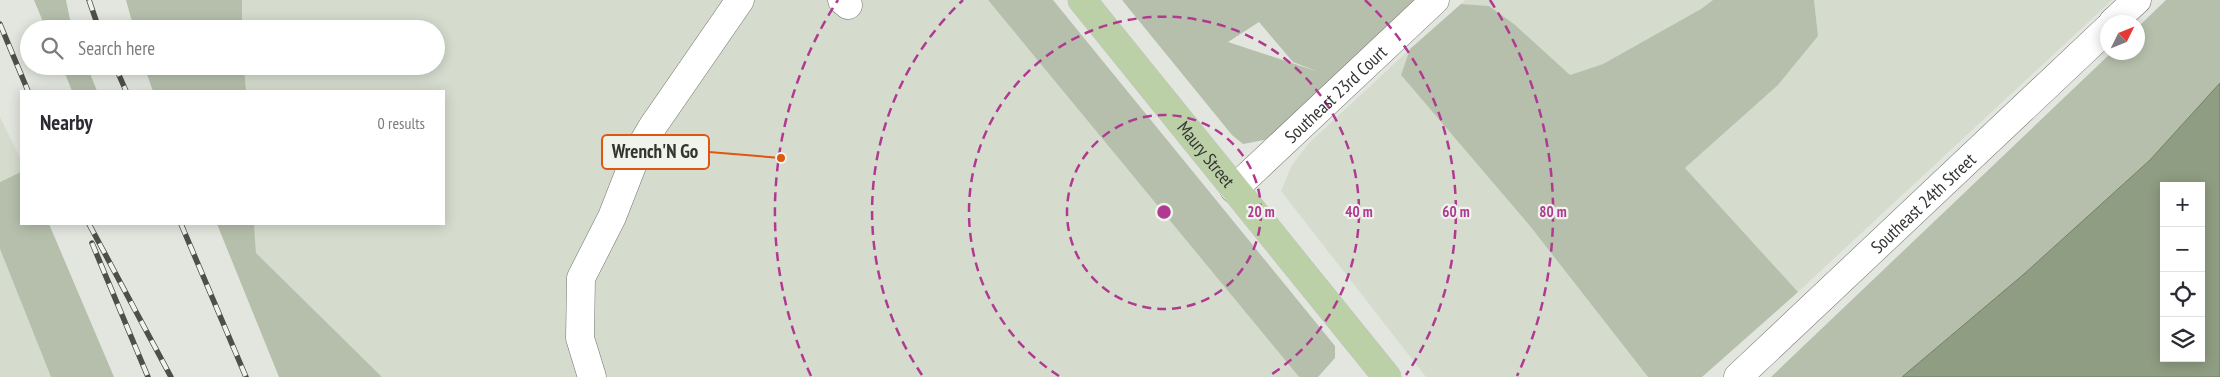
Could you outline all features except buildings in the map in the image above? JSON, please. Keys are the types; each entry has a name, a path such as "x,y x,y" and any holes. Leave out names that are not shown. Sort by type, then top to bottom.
{"main road":[{"name":"Maury Street","path":"1082,0 1381,375"}],"street":[{"path":"592,377 580,338 581,278 612,217 637,154 658,118 740,0"},
{"name":"Southeast 23rd Court","path":"1234,189 1435,0"},
{"path":"2121,15 2137,0"},
{"name":"Southeast 24th Street","path":"1738,377 2100,36"}],"shaded area":[{"path":"34,0 66,0 70,20 42,20"},
{"path":"126,0 242,0 242,20 132,20"},
{"path":"242,0 988,0 1299,377 382,377 256,253 254,225 445,225 445,90 246,90 245,75 445,75 445,20 242,20"},
{"path":"988,0 1053,0 1335,346 1335,358 1318,377 1299,377"},
{"path":"1122,0 1416,0 1278,130 1264,140 1243,144 1232,135","holes":["1259,22 1293,62 1319,72 1228,42"]},
{"path":"1465,0 1713,0 1701,9 1603,64 1570,75 1514,24 1489,6 1461,4"},
{"path":"1713,0 1814,0 1818,36 1778,85 1685,168 1798,292 1702,377 1648,377 1530,226 1401,75 1410,49 1461,4 1489,6 1514,24 1570,75 1603,64 1701,9"},
{"path":"1814,0 2112,0 1798,292 1685,168 1778,85 1818,36"},
{"path":"2166,0 2220,0 2220,83 2150,160 2024,274 1902,377 1771,377 2104,60 2145,60 2145,20"},
{"path":"1410,49 1401,75 1530,226 1648,377 1426,377 1281,191 1292,165 1309,143"},
{"path":"66,75 91,75 97,90 72,90"},
{"path":"147,75 245,75 246,90 153,90"},
{"path":"2220,83 2220,377 1902,377 2024,274 2150,160"},
{"path":"0,117 20,158 20,172 0,182"},
{"path":"20,172 20,225 49,225 114,377 51,377 0,249 0,182"},
{"path":"217,225 254,225 256,253 382,377 279,377"},
{"path":"0,249 51,377 0,377"}],"railway":[{"path":"89,0 96,20"},
{"path":"0,24 20,72"},
{"path":"21,75 28,90"},
{"path":"119,75 126,90"},
{"path":"90,225 171,377"},
{"path":"181,225 246,377"},
{"path":"92,243 148,377"}],"place":[{"name":"Wrench'N Go","path":"781,158"}]}
